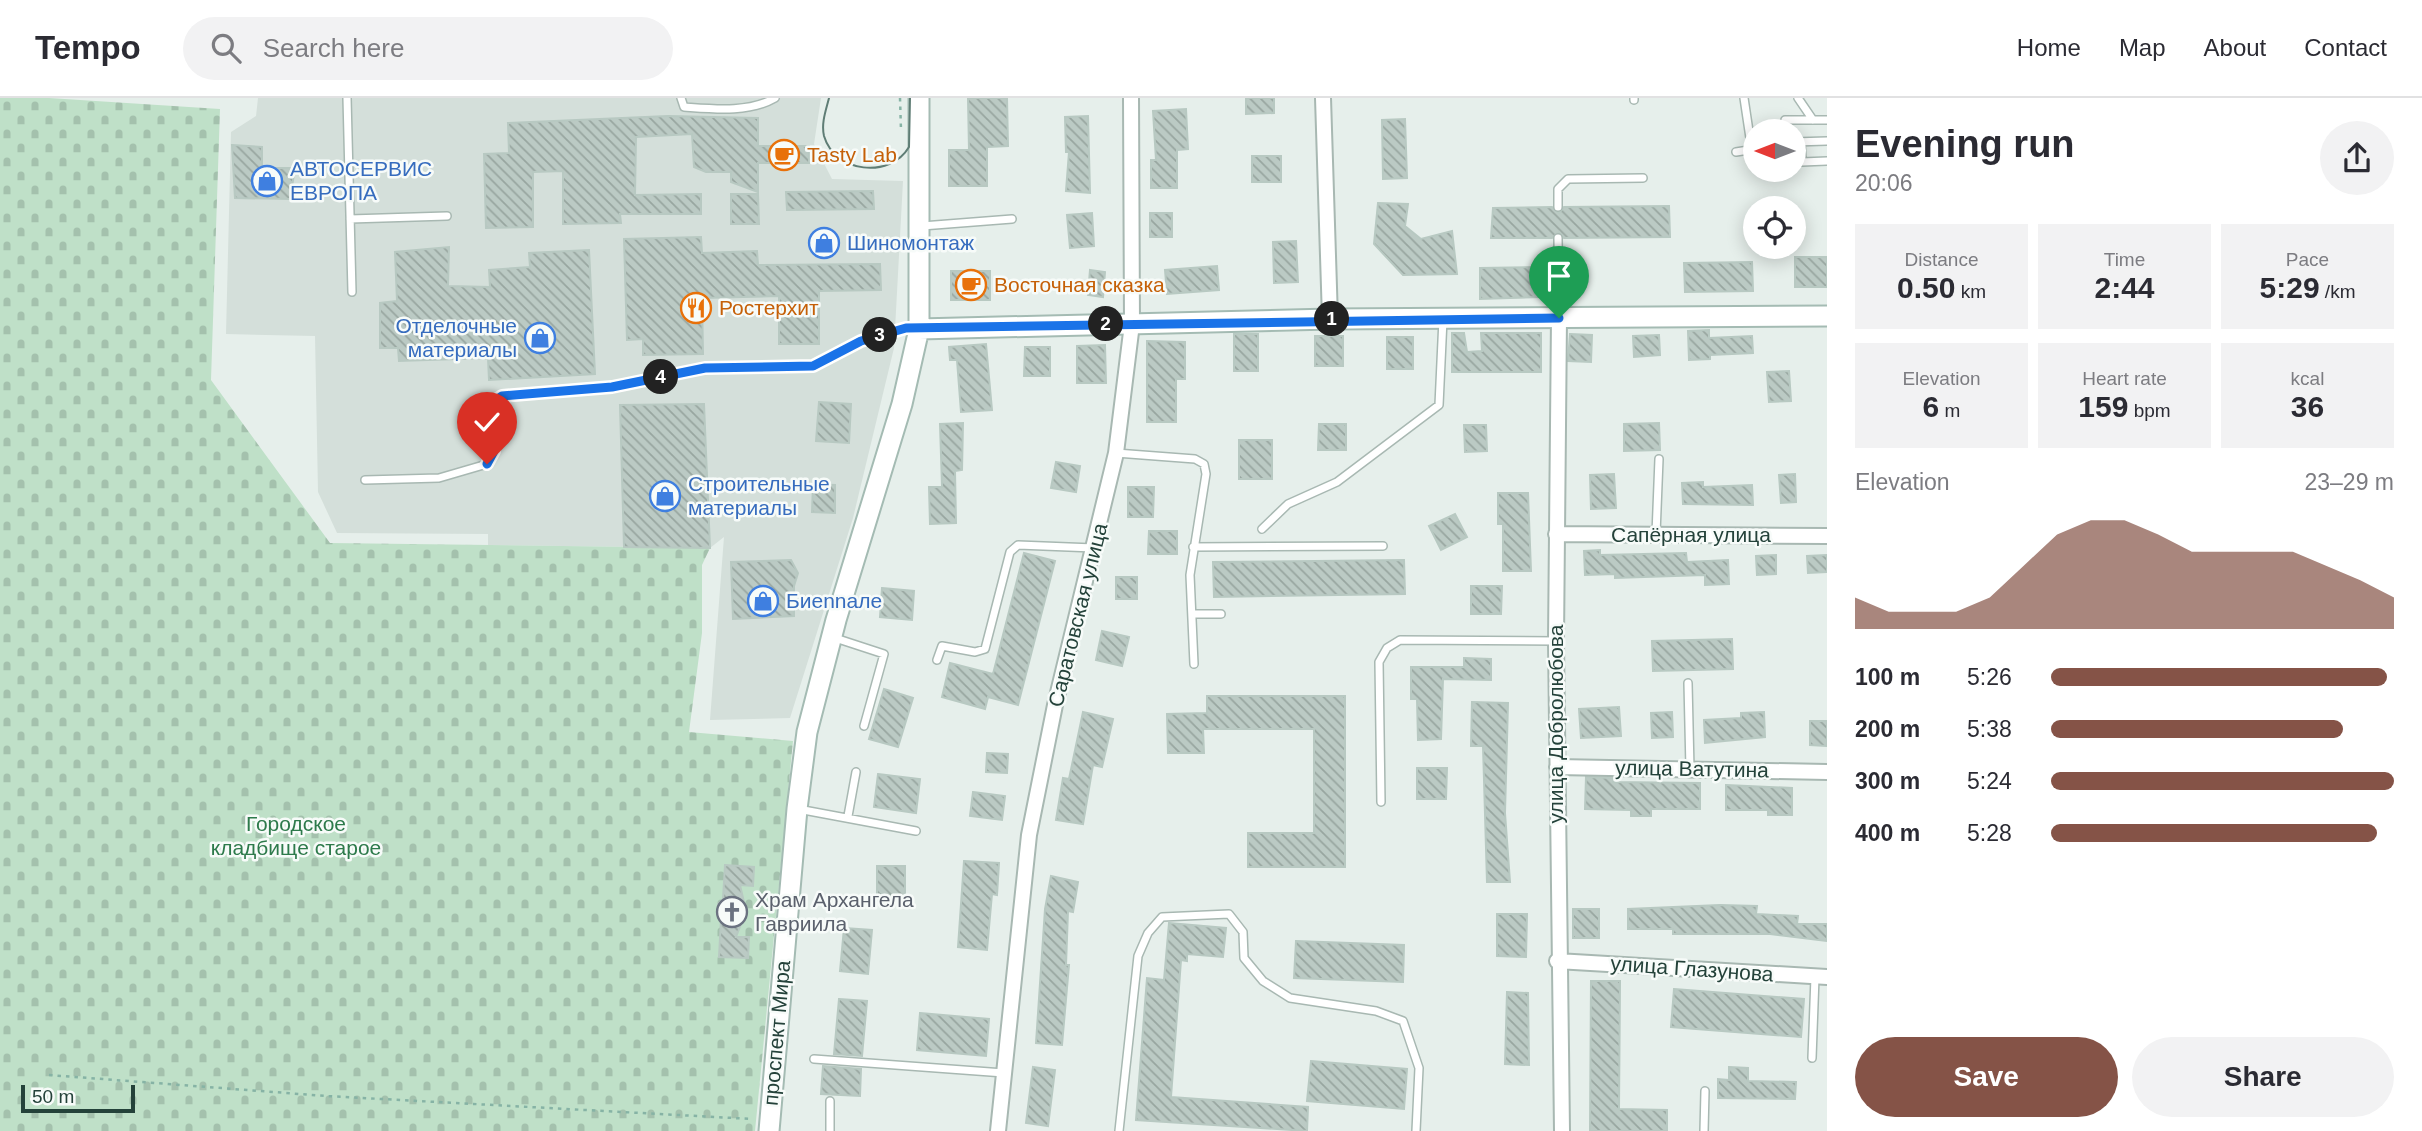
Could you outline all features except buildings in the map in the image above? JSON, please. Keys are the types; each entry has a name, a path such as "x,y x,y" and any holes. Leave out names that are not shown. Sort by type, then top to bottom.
{"main road":[{"name":"проспект Мира","path":"769,1125 797,808 807,732 832,637 902,404 919,329 919,98"},
{"path":"919,329 1330,319 1827,316"}],"street":[{"name":"Саратовская улица","path":"998,1131 1029,835 1055,705 1116,453 1132,324 1131,98"},
{"path":"1323,98 1330,319"},
{"name":"улица Добролюбова","path":"1559,318 1556,534 1557,961 1562,1131"},
{"name":"Сапёрная улица","path":"1556,534 1827,536"},
{"name":"улица Ватутина","path":"1557,766 1827,772"},
{"name":"улица Глазунова","path":"1557,961 1821,977"}],"lane":[{"path":"347,98 352,292"},
{"path":"681,98 684,107 714,109 762,106 775,98"},
{"path":"1744,98 1747,119"},
{"path":"1798,98 1813,120"},
{"path":"1806,120 1827,120"},
{"path":"1806,142 1827,141"},
{"path":"1736,152 1743,151"},
{"path":"1806,162 1827,161"},
{"path":"1558,207 1558,189 1568,179 1643,178"},
{"path":"350,219 447,216"},
{"path":"921,226 1012,219"},
{"path":"1558,238 1559,318"},
{"path":"1262,529 1288,503 1337,482 1438,405 1443,318"},
{"path":"365,480 439,478 487,464 494,451 495,401 502,396 612,387 705,368 813,366 861,341 906,328 919,329"},
{"path":"1116,453 1195,459 1203,464 1206,474 1190,575 1194,664"},
{"path":"1656,534 1659,459"},
{"path":"937,660 942,646 975,652 985,649 1010,552 1018,545 1095,548"},
{"path":"1193,547 1383,546"},
{"path":"1193,614 1222,614"},
{"path":"832,637 884,654 864,726"},
{"path":"1381,802 1379,662 1387,648 1400,640 1556,640"},
{"path":"1688,683 1690,769"},
{"path":"848,816 856,772"},
{"path":"797,808 916,831"},
{"path":"1119,1131 1138,956 1147,933 1162,917 1229,914 1243,932 1244,958 1263,981 1290,998 1376,1011 1403,1021 1419,1068 1416,1131"},
{"path":"1812,1058 1821,977"},
{"path":"814,1059 1004,1073"},
{"path":"1704,1131 1705,1091"},
{"path":"830,1101 830,1131"}],"path":[{"path":"49,1075 769,1125"}],"shaded area":[{"path":"258,98 821,98 814,144 832,179 903,181 894,348 853,518 790,718 710,720 724,537 710,548 488,545 488,534 337,533 318,492 315,336 226,334 231,132 256,116"}],"green space":[{"name":"Городское кладбище старое","path":"0,98 49,98 220,109 211,380 330,543 710,548 702,565 702,633 689,732 793,741 755,1131 0,1131"}],"tram line":[{"path":"829,98 823,126 830,148 839,158 864,167 889,164 909,147 910,98"}],"place":[{"name":"Tasty Lab","path":"784,155"},
{"name":"АВТОСЕРВИС ЕВРОПА","path":"267,181"},
{"name":"Шиномонтаж","path":"824,243"},
{"name":"Восточная сказка","path":"971,285"},
{"name":"Ростерхит","path":"696,308"},
{"name":"Отделочные материалы","path":"540,338"},
{"name":"Строительные материалы","path":"665,496"},
{"name":"Биеnnале","path":"763,601"},
{"name":"Храм Архангела Гавриила","path":"732,912"}],"route":[{"path":"487,464 494,451 495,401 502,396 612,387 705,368 813,366 861,341 906,328 1330,319 1559,318"}]}
